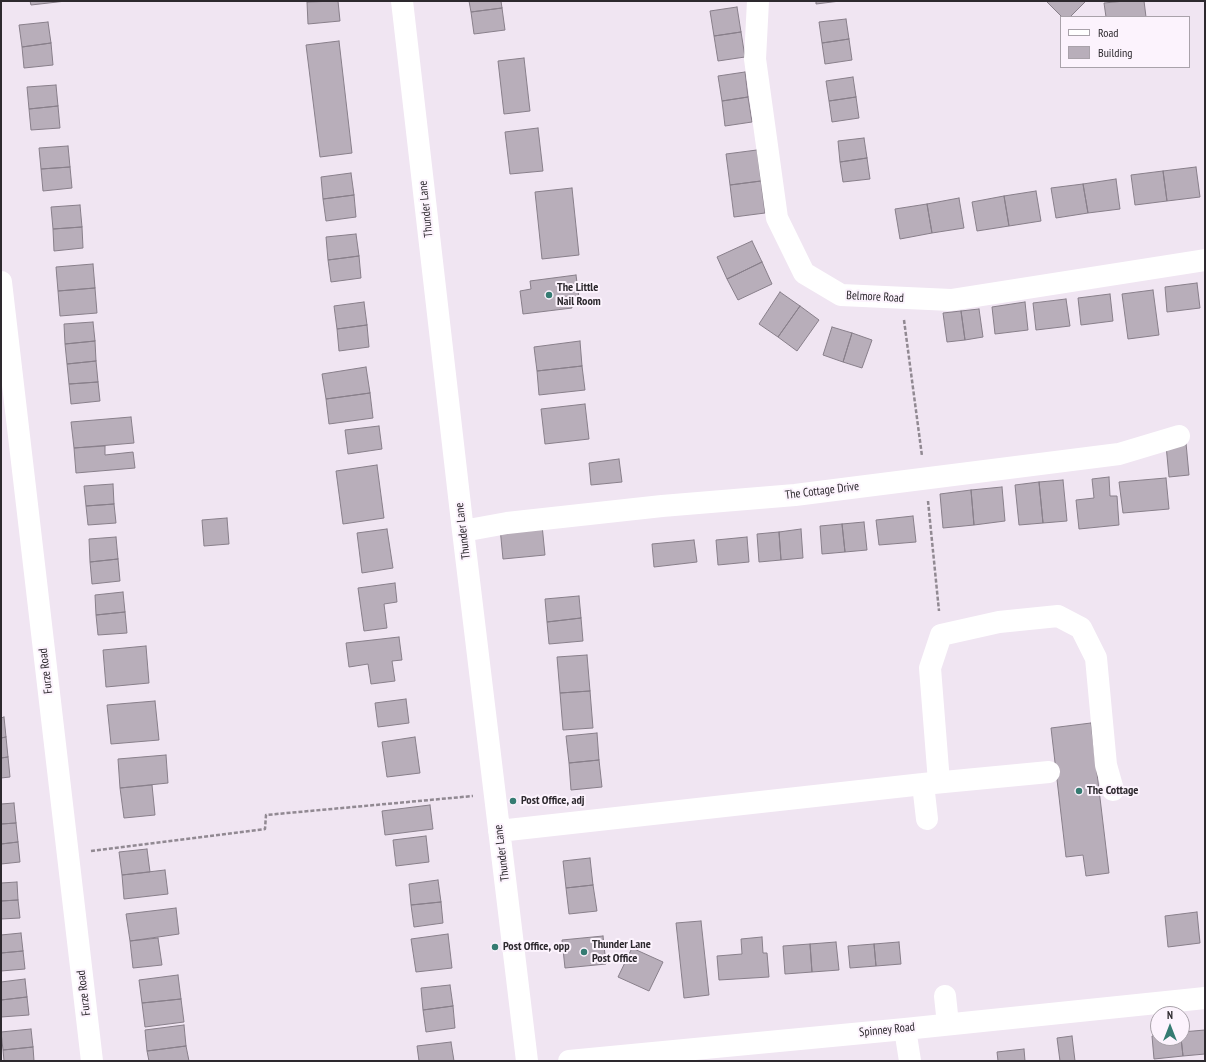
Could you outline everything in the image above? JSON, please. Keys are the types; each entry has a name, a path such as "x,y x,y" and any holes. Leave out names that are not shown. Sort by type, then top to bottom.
{"street":[{"name":"Thunder Lane","path":"402,1 463,530 527,1061"},
{"name":"Belmore Road","path":"758,1 755,59 777,218 804,273 841,295 951,300 1205,260"},
{"name":"Furze Road","path":"1,282 92,1061"},
{"name":"The Cottage Drive","path":"463,530 507,523 662,506 795,495 1119,454 1179,436"},
{"path":"927,819 931,783 930,668 941,635 999,622 1058,616 1082,628 1096,658 1106,765 1113,790"},
{"path":"499,831 931,783 1049,772"},
{"path":"945,996 948,1024"},
{"name":"Spinney Road","path":"569,1061 906,1029 1205,998"},
{"path":"906,1029 910,1061"}],"path":[{"path":"68,855 265,829 266,815 495,794"}],"building":[{"path":"30,1 66,1 31,5"},
{"path":"338,1 340,21 308,24 307,2"},
{"path":"469,1 501,1 502,8 471,12"},
{"path":"816,1 840,1 816,4"},
{"path":"1046,1 1086,1 1071,16 1061,16"},
{"path":"1144,1 1146,16 1106,16 1104,3"},
{"path":"737,7 741,32 714,36 710,11"},
{"path":"502,8 505,30 474,34 471,12"},
{"path":"846,19 849,39 822,43 819,22"},
{"path":"48,22 51,43 22,47 19,25"},
{"path":"741,32 745,57 718,61 714,36"},
{"path":"849,39 852,60 825,64 822,43"},
{"path":"339,41 352,153 320,157 306,45"},
{"path":"51,43 53,65 24,68 22,47"},
{"path":"524,58 530,111 504,114 498,61"},
{"path":"745,72 748,97 722,101 718,76"},
{"path":"853,77 856,97 829,101 826,81"},
{"path":"56,85 58,106 29,109 27,87"},
{"path":"748,97 752,122 725,126 722,101"},
{"path":"856,97 859,118 832,122 829,101"},
{"path":"58,106 60,128 31,130 29,109"},
{"path":"538,128 543,171 510,174 505,132"},
{"path":"864,138 867,158 840,162 838,141"},
{"path":"68,146 70,167 41,169 39,148"},
{"path":"757,150 761,181 730,185 726,154"},
{"path":"867,158 870,179 843,182 840,162"},
{"path":"70,167 72,188 43,191 41,169"},
{"path":"1196,167 1200,197 1167,201 1163,171"},
{"path":"1163,171 1167,201 1135,205 1131,175"},
{"path":"351,173 354,195 323,199 321,177"},
{"path":"1116,179 1120,209 1088,213 1083,184"},
{"path":"761,181 765,213 734,217 730,185"},
{"path":"1083,184 1088,213 1056,218 1051,188"},
{"path":"572,188 579,255 542,259 535,192"},
{"path":"1036,191 1041,221 1009,226 1004,196"},
{"path":"354,195 356,217 326,221 323,199"},
{"path":"1004,196 1009,226 977,231 972,202"},
{"path":"959,198 964,228 932,233 927,204"},
{"path":"927,204 932,233 900,239 895,209"},
{"path":"80,205 82,227 53,229 51,207"},
{"path":"82,227 83,248 54,251 53,229"},
{"path":"356,234 359,256 328,260 326,237"},
{"path":"752,241 762,262 727,279 717,257"},
{"path":"359,256 361,278 331,282 328,260"},
{"path":"762,262 772,284 738,300 727,279"},
{"path":"93,264 95,288 58,291 56,267"},
{"name":"The Little Nail Room","path":"576,275 579,298 570,299 572,308 523,314 520,291 531,289 530,281"},
{"path":"1197,283 1200,308 1167,312 1165,287"},
{"path":"95,288 97,313 60,316 58,291"},
{"path":"1153,290 1159,335 1128,339 1122,294"},
{"path":"780,292 800,306 778,337 759,324"},
{"path":"1110,294 1113,321 1081,325 1078,298"},
{"path":"1066,299 1070,326 1036,330 1033,303"},
{"path":"364,302 367,325 337,329 334,306"},
{"path":"1025,302 1028,330 995,334 992,307"},
{"path":"800,306 819,320 797,351 778,337"},
{"path":"979,309 983,337 965,340 961,311"},
{"path":"961,311 965,340 947,342 943,313"},
{"path":"93,322 95,341 65,344 64,324"},
{"path":"367,325 369,347 339,351 337,329"},
{"path":"832,327 852,333 843,362 823,355"},
{"path":"852,333 872,340 862,368 843,362"},
{"path":"95,341 96,361 67,364 65,344"},
{"path":"580,341 582,366 537,371 534,347"},
{"path":"96,361 98,382 69,384 67,364"},
{"path":"582,366 585,390 539,395 537,371"},
{"path":"366,367 370,393 326,399 322,374"},
{"path":"98,382 100,401 71,404 69,384"},
{"path":"370,393 373,418 329,424 326,399"},
{"path":"585,404 589,439 545,444 541,409"},
{"path":"131,417 134,443 74,448 71,422"},
{"path":"379,426 382,449 348,454 345,430"},
{"path":"1186,443 1189,475 1169,477 1166,445"},
{"path":"105,446 105,455 133,452 135,468 76,473 74,448"},
{"path":"619,459 622,482 591,485 589,463"},
{"path":"377,465 384,518 343,524 336,471"},
{"path":"1109,477 1110,496 1117,496 1119,525 1079,529 1076,500 1094,498 1092,479"},
{"path":"1166,478 1169,509 1123,513 1119,482"},
{"path":"1063,480 1067,521 1043,523 1039,482"},
{"path":"1039,482 1043,523 1019,525 1015,485"},
{"path":"113,484 114,504 86,506 84,486"},
{"path":"1002,487 1005,521 974,525 971,490"},
{"path":"971,490 974,525 943,528 940,494"},
{"path":"114,504 116,523 88,525 86,506"},
{"path":"913,516 916,542 879,545 876,520"},
{"path":"227,518 229,544 204,546 202,520"},
{"path":"864,522 867,550 845,552 842,524"},
{"path":"842,524 845,552 822,554 820,526"},
{"path":"542,525 545,555 503,559 500,528"},
{"path":"387,529 393,568 362,573 357,533"},
{"path":"801,529 803,558 781,560 779,532"},
{"path":"779,532 781,560 759,562 757,534"},
{"path":"116,537 118,559 90,562 89,539"},
{"path":"747,537 749,562 718,565 716,540"},
{"path":"694,540 697,562 654,567 652,544"},
{"path":"118,559 120,581 92,584 90,562"},
{"path":"395,583 397,602 384,604 387,628 364,631 358,588"},
{"path":"123,592 125,612 96,615 95,595"},
{"path":"579,596 581,618 547,622 545,599"},
{"path":"125,612 127,633 98,635 96,615"},
{"path":"581,618 583,641 549,644 547,622"},
{"path":"399,637 402,660 392,661 395,681 371,684 368,664 349,667 346,643"},
{"path":"146,646 149,683 106,687 103,650"},
{"path":"587,655 590,691 560,693 557,657"},
{"path":"590,691 593,728 563,730 560,693"},
{"path":"406,699 409,723 378,727 375,703"},
{"path":"155,701 159,740 111,744 107,705"},
{"path":"4,717 6,737 1,738 1,718"},
{"name":"The Cottage","path":"1091,723 1109,873 1086,876 1083,855 1066,857 1051,728"},
{"path":"597,733 599,760 569,763 566,736"},
{"path":"6,737 8,757 1,758 1,738"},
{"path":"415,737 420,773 387,777 382,742"},
{"path":"166,755 168,783 120,788 118,759"},
{"path":"8,757 10,777 1,778 1,758"},
{"path":"599,760 602,787 571,790 569,763"},
{"path":"152,785 155,815 124,818 120,788"},
{"path":"14,803 16,823 1,824 1,804"},
{"path":"430,805 433,829 385,835 382,811"},
{"path":"16,823 18,842 1,844 1,824"},
{"path":"426,836 429,862 396,866 393,840"},
{"path":"18,842 20,862 1,864 1,844"},
{"path":"147,849 150,872 122,875 119,852"},
{"path":"590,858 593,885 566,888 563,861"},
{"path":"165,870 168,894 124,899 122,875"},
{"path":"438,880 441,902 411,905 409,884"},
{"path":"17,882 18,900 1,901 1,883"},
{"path":"593,885 597,911 569,914 566,888"},
{"path":"18,900 20,918 1,919 1,901"},
{"path":"441,902 443,923 414,927 411,905"},
{"path":"176,908 179,934 130,941 126,914"},
{"path":"1197,912 1200,943 1168,947 1165,916"},
{"path":"701,921 709,995 684,998 676,923"},
{"path":"21,933 23,951 1,953 1,935"},
{"path":"448,934 452,968 416,972 411,939"},
{"name":"Thunder Lane Post Office","path":"603,936 606,964 565,968 562,940"},
{"path":"762,937 763,953 767,953 769,977 719,980 717,956 742,954 741,939"},
{"path":"158,938 162,965 133,968 130,941"},
{"path":"836,942 839,970 812,972 810,944"},
{"path":"899,942 901,964 876,966 874,944"},
{"path":"810,944 812,972 785,974 783,946"},
{"path":"874,944 876,966 850,968 848,946"},
{"path":"632,948 663,962 649,991 618,977"},
{"path":"23,951 25,969 1,971 1,953"},
{"path":"178,975 181,999 142,1003 139,980"},
{"path":"25,979 27,997 1,1000 1,982"},
{"path":"450,985 453,1006 423,1010 421,988"},
{"path":"27,997 29,1015 1,1017 1,1000"},
{"path":"181,999 184,1022 145,1027 142,1003"},
{"path":"453,1006 455,1028 426,1032 423,1010"},
{"path":"184,1025 186,1046 147,1051 145,1030"},
{"path":"31,1029 33,1047 3,1050 1,1032"},
{"path":"1205,1030 1205,1054 1183,1056 1182,1046 1190,1046 1190,1031"},
{"path":"1072,1036 1075,1061 1060,1061 1057,1038"},
{"path":"451,1042 454,1061 419,1061 417,1046"},
{"path":"186,1046 189,1061 149,1061 147,1051"},
{"path":"1153,1046 1182,1046 1183,1056 1154,1059"},
{"path":"33,1047 34,1061 4,1061 3,1050"},
{"path":"1024,1049 1025,1061 998,1061 997,1052"}],"place":[{"name":"The Little Nail Room","path":"549,295"},
{"name":"The Cottage","path":"1079,791"},
{"name":"Post Office, adj","path":"513,801"},
{"name":"Post Office, opp","path":"495,947"},
{"name":"Thunder Lane Post Office","path":"584,952"}]}
